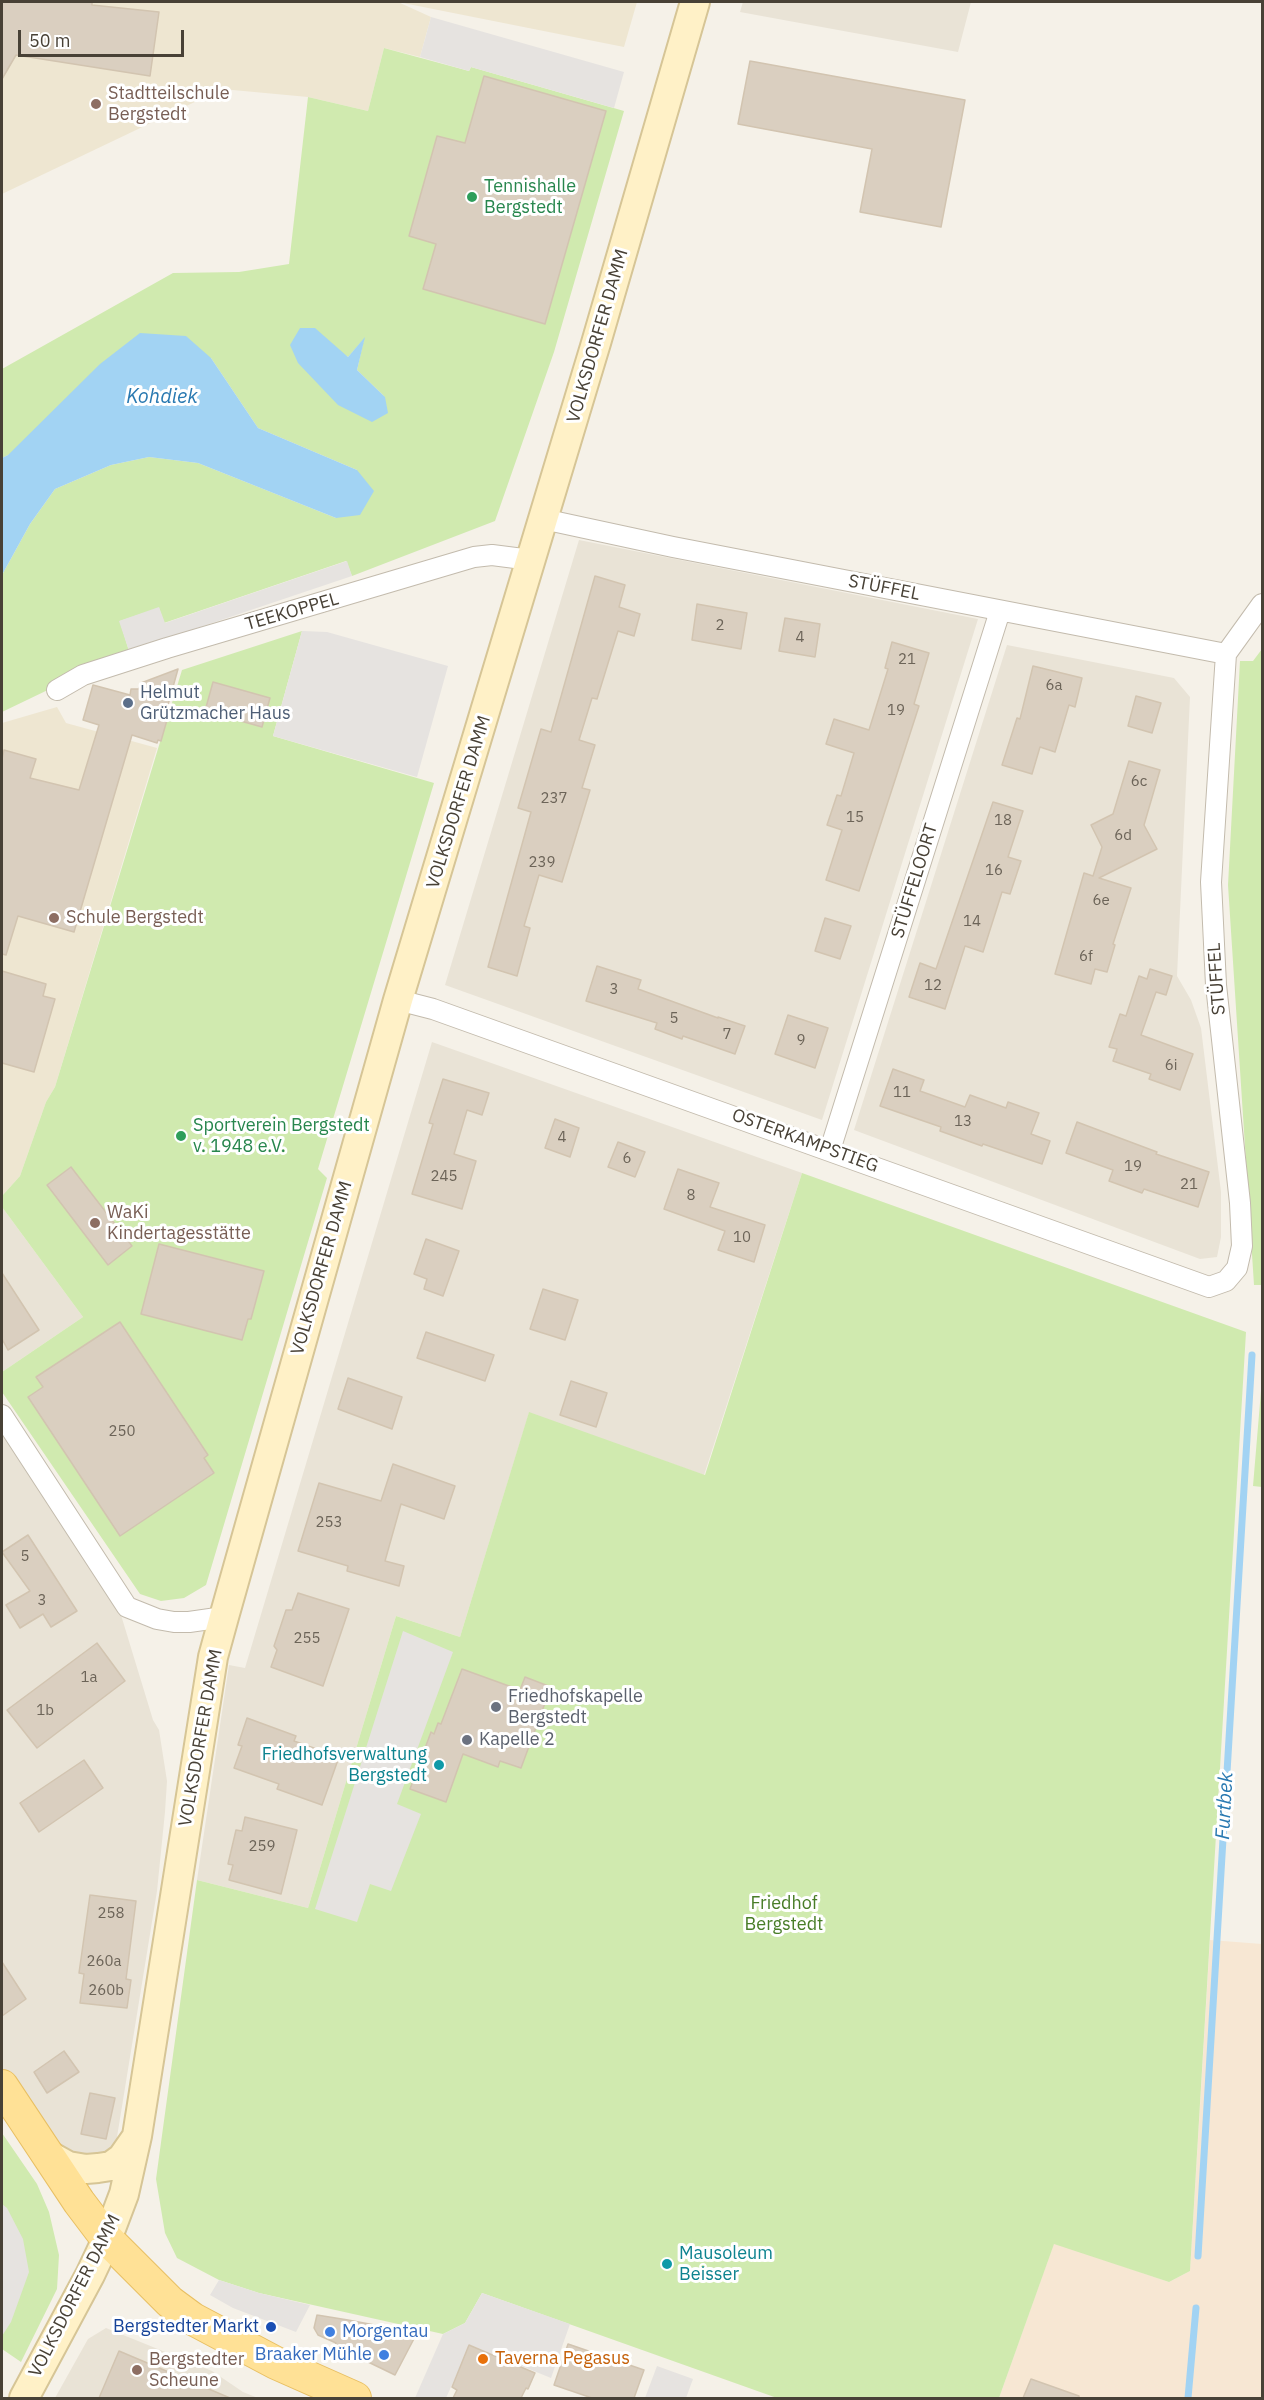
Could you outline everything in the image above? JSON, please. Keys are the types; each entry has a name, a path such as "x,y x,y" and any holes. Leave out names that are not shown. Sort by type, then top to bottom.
{"main road":[{"name":"VOLKSDORFER DAMM","path":"24,2398 107,2239 124,2194 137,2136 213,1657 398,1000 531,560 695,2"},
{"path":"2,2086 79,2202 107,2239 166,2298 193,2319 291,2371 355,2398"},
{"path":"50,2156 68,2166 86,2169 105,2167 122,2158 137,2136"}],"street":[{"name":"STÜFFEL","path":"543,519 1226,654 1211,882 1216,985 1240,1203 1242,1246 1237,1268 1226,1281 1209,1287"},
{"name":"TEEKOPPEL","path":"57,690 83,675 167,648 474,557 492,555 531,560"},
{"path":"1226,654 1263,604"},
{"name":"STÜFFELOORT","path":"830,1150 1000,611"},
{"name":"OSTERKAMPSTIEG","path":"398,1000 433,1009 1209,1287"},
{"path":"2,1415 127,1607 148,1617 174,1622 224,1617"}],"shaded area":[{"name":"Stadtteilschule Bergstedt","path":"2,2 398,2 431,17 420,57 384,48 368,111 308,97 222,89 2,194"},
{"path":"398,2 637,2 624,47"},
{"path":"743,2 971,2 958,52 740,12"},
{"path":"431,17 624,72 614,108 471,67 469,71 420,57"},
{"path":"579,540 978,619 822,1120 445,985"},
{"path":"347,561 352,576 129,651 119,621 159,607 165,623"},
{"path":"302,631 327,632 448,666 417,777 273,736"},
{"path":"1007,645 1174,678 1190,697 1177,976 1191,1000 1201,1028 1221,1192 1221,1237 1217,1257 1200,1259 854,1130"},
{"name":"Schule Bergstedt","path":"57,707 66,723 157,748 55,1087 46,1102 20,1176 2,1196 2,723"},
{"path":"432,1042 802,1173 704,1475 529,1413 460,1637 396,1616 308,1908 197,1880 229,1665 245,1668"},
{"path":"2,1207 83,1317 2,1372"},
{"path":"2,1424 121,1615 153,1720 159,1730 167,1781 165,1812 157,1891 117,2137 120,2155 56,2155 2,2076"},
{"path":"403,1631 453,1652 397,1804 421,1814 391,1891 370,1884 357,1922 315,1909"},
{"path":"1210,1940 1262,1944 1262,2398 999,2398 1054,2243 1169,2282 1190,2271"},
{"path":"2,2204 7,2208 23,2239 29,2272 11,2322 2,2336"},
{"path":"219,2280 259,2293 310,2305 296,2332 233,2308 210,2295"},
{"path":"482,2293 570,2324 551,2378 470,2345 446,2398 415,2398 443,2334 465,2323"},
{"path":"106,2328 212,2371 243,2392 258,2398 55,2398 88,2339"},
{"path":"657,2366 693,2379 686,2398 645,2398"}],"green space":[{"path":"384,48 469,71 471,67 624,111 554,352 495,521 352,576 346,561 164,623 159,608 120,621 129,651 2,712 2,575 30,524 55,489 111,465 149,457 198,463 336,518 357,470 258,428 211,358 2,458 2,369 173,273 239,272 289,264 308,97 368,111","holes":["300,328 348,357 364,339 357,370 385,397"]},
{"name":"Sportverein Bergstedt v. 1948 e.V.","path":"302,631 273,736 434,783 318,1169 327,1178 206,1585 184,1598 161,1601 140,1594 2,1392 2,1372 83,1317 2,1207 2,1196 20,1176 46,1102 55,1087 182,670"},
{"path":"1262,649 1262,1285 1254,1285 1228,885 1240,661 1253,661"},
{"name":"Friedhof Bergstedt","path":"802,1173 1246,1332 1190,2271 1169,2282 1054,2244 999,2398 777,2398 482,2293 465,2323 443,2334 259,2293 219,2280 177,2258 165,2233 156,2179 197,1880 308,1908 396,1616 460,1637 529,1412 705,1475"},
{"path":"1262,1379 1262,1487 1253,1486"},
{"path":"2,2133 37,2184 49,2212 59,2255 57,2289 21,2362 2,2349"}],"water":[{"path":"300,328 315,328 348,357 365,337 357,370 385,397 388,413 372,422 338,405 298,363 290,345"},
{"name":"Kohdiek","path":"140,333 186,336 211,358 258,428 357,470 374,491 360,515 336,518 198,463 149,457 111,465 55,489 30,524 2,575 2,458 8,455 100,364"}],"building":[{"path":"2,2 92,2 92,5 159,12 150,76 16,55 2,79"},
{"path":"750,61 965,100 941,227 860,212 872,149 738,124"},
{"path":"484,76 606,111 545,324 423,289 436,244 409,236 437,136 465,143"},
{"path":"595,576 625,585 619,607 640,614 634,636 618,631 597,699 592,698 579,740 595,745 582,788 590,790 562,882 539,875 524,926 530,928 517,976 488,967 531,812 518,808 541,729 551,732"},
{"path":"697,604 747,613 741,649 692,640"},
{"path":"785,618 820,624 815,657 779,651"},
{"path":"892,642 929,653 914,704 919,706 859,891 826,880 842,830 827,825 837,795 841,796 854,753 826,744 834,719 869,730 888,669 885,668"},
{"path":"1033,666 1082,678 1075,707 1069,705 1055,752 1040,747 1032,774 1002,765 1017,718 1020,719"},
{"path":"178,669 161,741 158,740 157,743 132,735 74,932 18,916 6,955 2,954 2,759 4,750 36,759 30,778 79,790 99,725 83,720 93,685 130,695 131,689 139,689 141,683"},
{"path":"213,682 270,698 262,727 205,711"},
{"path":"1136,696 1161,703 1152,733 1128,726"},
{"path":"1129,761 1160,770 1144,825 1157,849 1099,878 1131,888 1113,944 1115,945 1107,972 1095,969 1091,984 1055,974 1084,873 1093,876 1102,847 1091,825 1113,814"},
{"path":"993,802 1023,811 1008,857 1021,861 1010,894 1002,892 983,952 965,946 945,1009 909,997 920,963 936,969"},
{"path":"825,918 851,926 840,959 815,951"},
{"path":"597,966 641,980 638,989 745,1026 735,1054 683,1036 682,1039 655,1029 657,1023 586,1001"},
{"path":"1150,969 1172,976 1166,995 1156,992 1141,1035 1193,1054 1180,1090 1149,1079 1151,1074 1113,1061 1117,1049 1109,1047 1120,1014 1126,1016 1139,976 1147,979"},
{"path":"2,971 46,984 43,996 55,999 34,1072 2,1063"},
{"path":"788,1015 828,1028 815,1068 775,1054"},
{"path":"893,1069 924,1080 920,1091 965,1107 970,1095 1006,1108 1008,1102 1039,1113 1031,1134 1050,1141 1042,1164 940,1131 941,1127 880,1106"},
{"path":"443,1079 489,1093 482,1115 467,1110 454,1154 476,1161 462,1209 412,1194 433,1124 429,1123"},
{"path":"555,1119 579,1128 570,1157 545,1148"},
{"path":"1077,1122 1157,1152 1156,1154 1209,1172 1198,1207 1144,1189 1142,1193 1109,1181 1113,1170 1066,1153"},
{"path":"618,1142 645,1152 635,1177 608,1167"},
{"name":"WaKi Kindertagesstätte","path":"71,1167 132,1246 108,1265 47,1185"},
{"path":"678,1169 719,1183 710,1207 765,1225 754,1262 718,1250 725,1231 664,1209"},
{"path":"426,1239 459,1251 443,1296 424,1289 427,1279 414,1274"},
{"path":"159,1244 264,1271 251,1319 248,1319 242,1340 141,1314"},
{"path":"2,1273 39,1330 8,1350 2,1339"},
{"path":"543,1289 578,1300 565,1340 530,1329"},
{"path":"120,1322 208,1455 204,1458 214,1473 120,1536 28,1397 43,1387 36,1377"},
{"path":"426,1332 494,1355 485,1381 417,1358"},
{"path":"348,1378 402,1397 392,1429 338,1409"},
{"path":"571,1381 607,1393 596,1427 560,1415"},
{"path":"393,1464 455,1486 444,1519 401,1504 385,1561 404,1566 399,1586 347,1571 348,1566 298,1551 319,1483 381,1501"},
{"path":"28,1535 77,1611 51,1627 43,1614 20,1628 6,1605 30,1591 2,1552"},
{"path":"298,1593 349,1609 323,1686 271,1667 277,1650 274,1646 286,1610 292,1610"},
{"path":"97,1643 125,1681 37,1748 7,1710"},
{"name":"Friedhofskapelle Bergstedt","path":"462,1669 520,1690 525,1677 551,1687 521,1768 500,1761 498,1767 463,1754 446,1802 410,1789 431,1732 434,1734 438,1723 441,1724"},
{"path":"247,1718 296,1736 294,1741 339,1757 322,1805 277,1789 279,1784 234,1768 242,1746 238,1745"},
{"path":"84,1760 103,1788 39,1832 20,1803"},
{"path":"245,1817 297,1830 281,1894 229,1880 233,1865 228,1864 236,1830 242,1831"},
{"path":"90,1895 136,1901 126,1979 131,1980 127,2008 80,2003 84,1974 79,1973"},
{"path":"2,1962 26,1999 2,2016"},
{"path":"64,2051 79,2072 47,2093 34,2072"},
{"path":"90,2093 115,2098 106,2139 81,2134"},
{"path":"317,2315 417,2333 395,2375 335,2346 336,2343 318,2335 314,2328"},
{"path":"568,2344 644,2370 634,2398 592,2398 554,2385"},
{"name":"Taverna Pegasus","path":"469,2345 535,2373 521,2398 453,2398 457,2390 452,2387"},
{"name":"Bergstedter Scheune","path":"119,2351 230,2398 99,2398"},
{"path":"1031,2379 1079,2396 1079,2398 1023,2398"}],"waterway":[{"name":"Furtbek","path":"1198,2256 1252,1355"},
{"name":"Furtbek","path":"1188,2398 1196,2308"}],"place":[{"name":"Stadtteilschule Bergstedt","path":"96,104"},
{"name":"Tennishalle Bergstedt","path":"472,197"},
{"name":"Helmut Grützmacher Haus","path":"128,703"},
{"name":"Schule Bergstedt","path":"54,918"},
{"name":"Sportverein Bergstedt v. 1948 e.V.","path":"181,1136"},
{"name":"WaKi Kindertagesstätte","path":"95,1223"},
{"name":"Friedhofskapelle Bergstedt","path":"496,1707"},
{"name":"Kapelle 2","path":"467,1740"},
{"name":"Friedhofsverwaltung Bergstedt","path":"439,1765"},
{"name":"Mausoleum Beisser","path":"667,2264"},
{"name":"Bergstedter Markt","path":"271,2327"},
{"name":"Morgentau","path":"330,2332"},
{"name":"Braaker Mühle","path":"384,2355"},
{"name":"Taverna Pegasus","path":"483,2359"},
{"name":"Bergstedter Scheune","path":"137,2370"}]}
